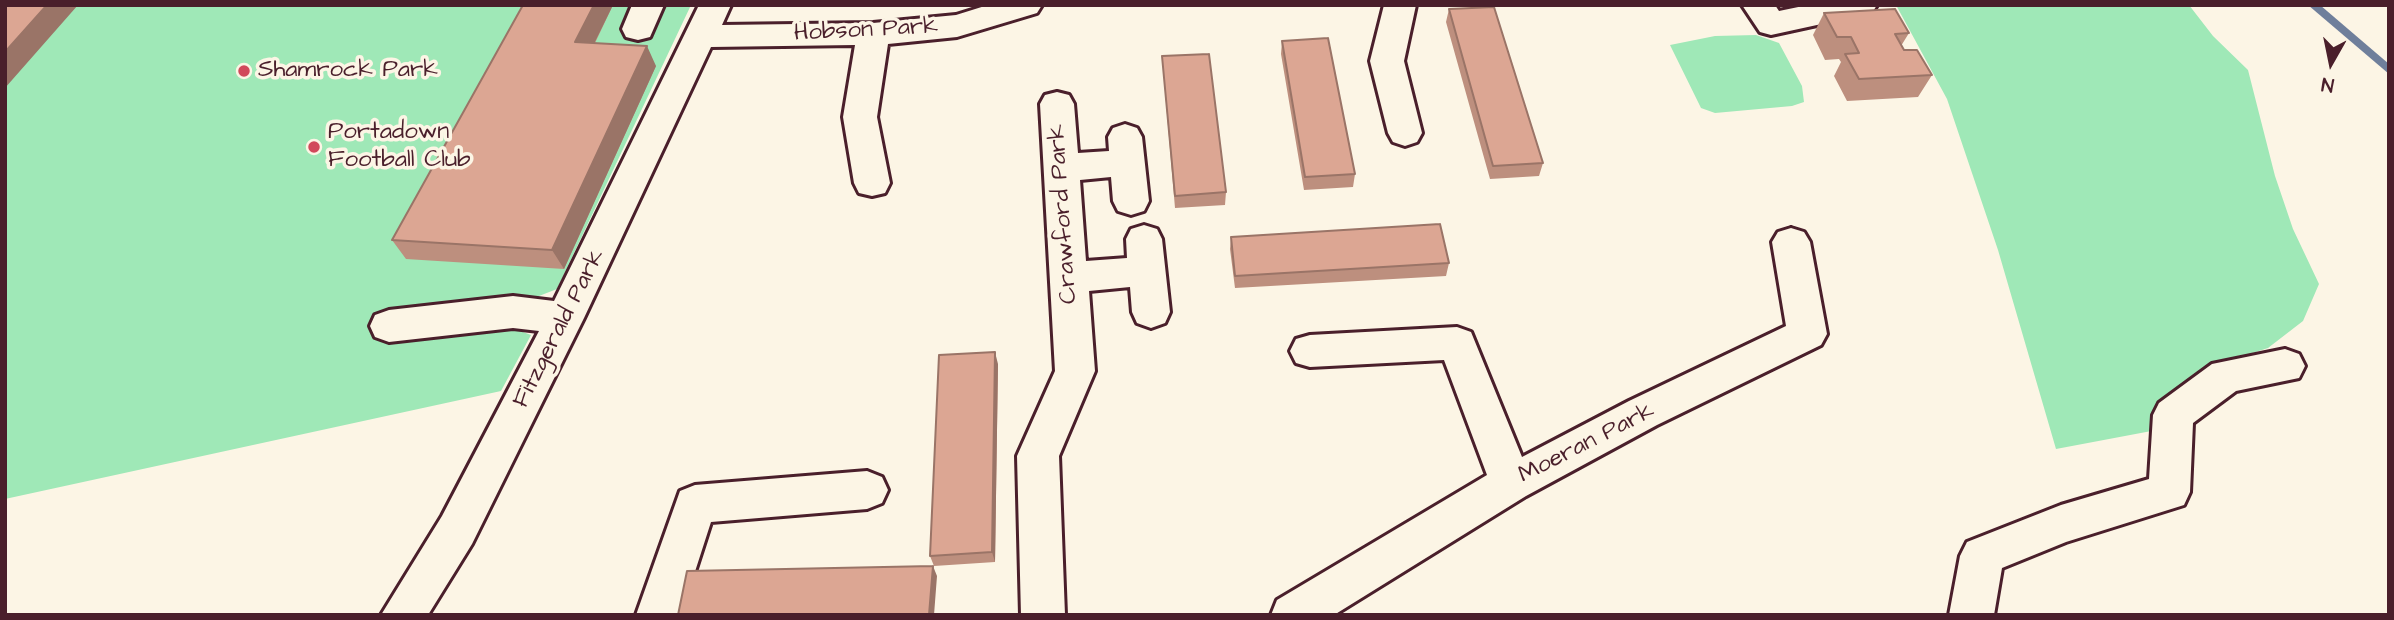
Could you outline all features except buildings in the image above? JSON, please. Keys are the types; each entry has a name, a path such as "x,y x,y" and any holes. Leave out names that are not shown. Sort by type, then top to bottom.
{"street":[{"name":"Hobson Park","path":"708,20 873,34 957,26 1026,5"},
{"path":"1400,5 1387,61 1405,133"},
{"path":"1758,5 1771,24 1861,5"},
{"name":"Fitzgerald Park","path":"403,615 457,530 565,318 708,20"},
{"path":"872,183 860,117 873,34"},
{"name":"Crawford Park","path":"1043,615 1038,456 1075,371 1057,104"},
{"path":"1061,168 1126,150 1130,201"},
{"name":"Moeran Park","path":"1293,615 1511,483 1643,413 1807,334 1791,242"},
{"path":"1069,278 1146,255 1151,312"},
{"path":"390,326 513,312 565,318"},
{"path":"1310,351 1457,343 1511,483"},
{"path":"1971,615 1982,556 2061,524 2169,492 2173,415 2226,376 2285,366"},
{"path":"657,615 695,504 867,490"}],"green space":[{"name":"Portadown Football Club","path":"5,5 691,5 557,289 521,303 507,326 531,335 501,391 5,499"},
{"path":"1896,5 2189,5 2213,36 2248,70 2275,176 2293,229 2319,284 2303,321 2268,348 2213,366 2162,429 2056,449 1998,250 1947,99"},
{"path":"1756,35 1779,43 1802,86 1804,102 1792,106 1715,113 1701,108 1670,45 1715,36"}],"waterway":[{"path":"2313,5 2389,70"}],"place":[{"name":"Shamrock Park","path":"244,71"},
{"name":"Portadown Football Club","path":"314,147"}]}
